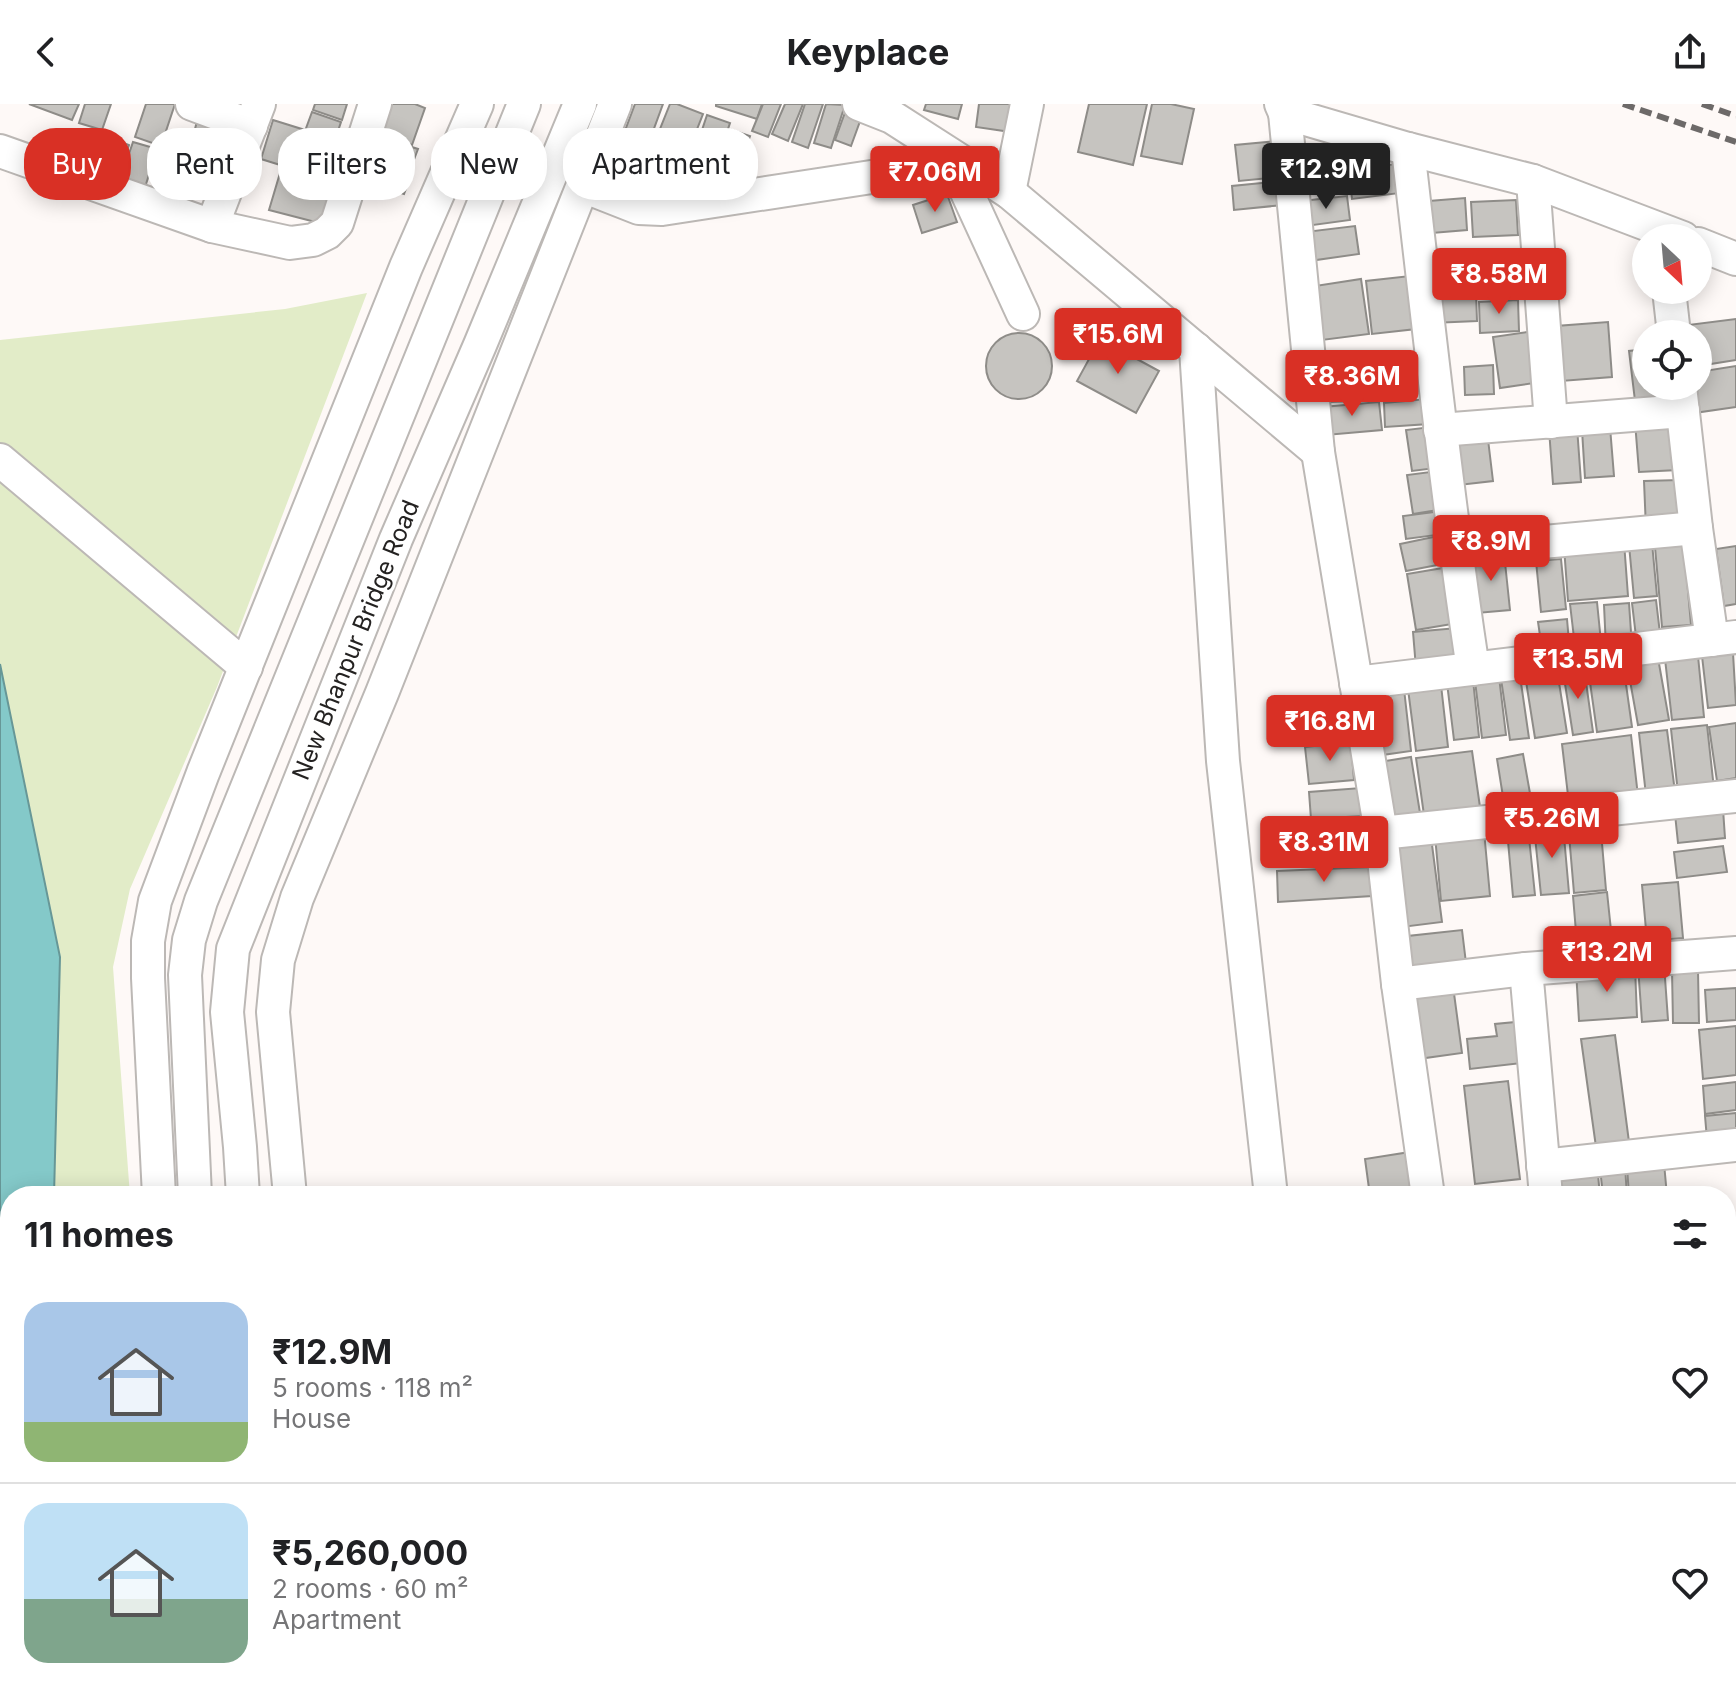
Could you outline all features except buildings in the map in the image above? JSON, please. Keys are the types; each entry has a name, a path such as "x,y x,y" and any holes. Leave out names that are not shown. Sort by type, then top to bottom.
{"street":[{"path":"192,104 255,115 212,226"},
{"path":"0,151 212,226 290,243 313,240 337,223 375,104"},
{"path":"158,1186 148,941 160,887 406,267 477,104"},
{"name":"New Bhanpur Bridge Road","path":"195,1186 185,975 189,940 201,901 524,104"},
{"name":"New Bhanpur Bridge Road","path":"242,1186 227,1012 233,949 396,539 580,104"},
{"path":"606,128 615,104"},
{"path":"859,104 892,117 958,164 1009,192 1318,452"},
{"path":"1009,192 1027,104"},
{"path":"1427,1186 1398,984 1381,833 1318,452 1283,108 1408,149 1533,181 1641,224"},
{"path":"1408,149 1440,430 1473,669"},
{"path":"758,194 958,164"},
{"path":"958,164 1023,314"},
{"path":"1533,181 1551,422"},
{"path":"289,1186 273,1012 278,960 297,898 382,693 577,200"},
{"path":"619,200 639,208 662,209 721,200"},
{"path":"1712,250 1736,259"},
{"path":"1196,349 1223,761 1270,1186"},
{"path":"1440,430 1551,422 1676,400"},
{"path":"1356,683 1724,639 1696,528 1682,400"},
{"path":"0,437 6,465 246,667"},
{"path":"1455,550 1696,528"},
{"path":"1381,833 1736,796"},
{"path":"1398,984 1526,969 1736,953"},
{"path":"1526,969 1545,1181 1736,1145"}],"green space":[{"path":"367,293 217,687 130,889 113,967 129,1186 54,1186 60,957 0,664 0,340 285,309"}],"water":[{"path":"0,664 60,957 54,1186 0,1186"}],"railway":[{"path":"1623,104 1736,142"},
{"path":"1702,104 1736,116"}]}
